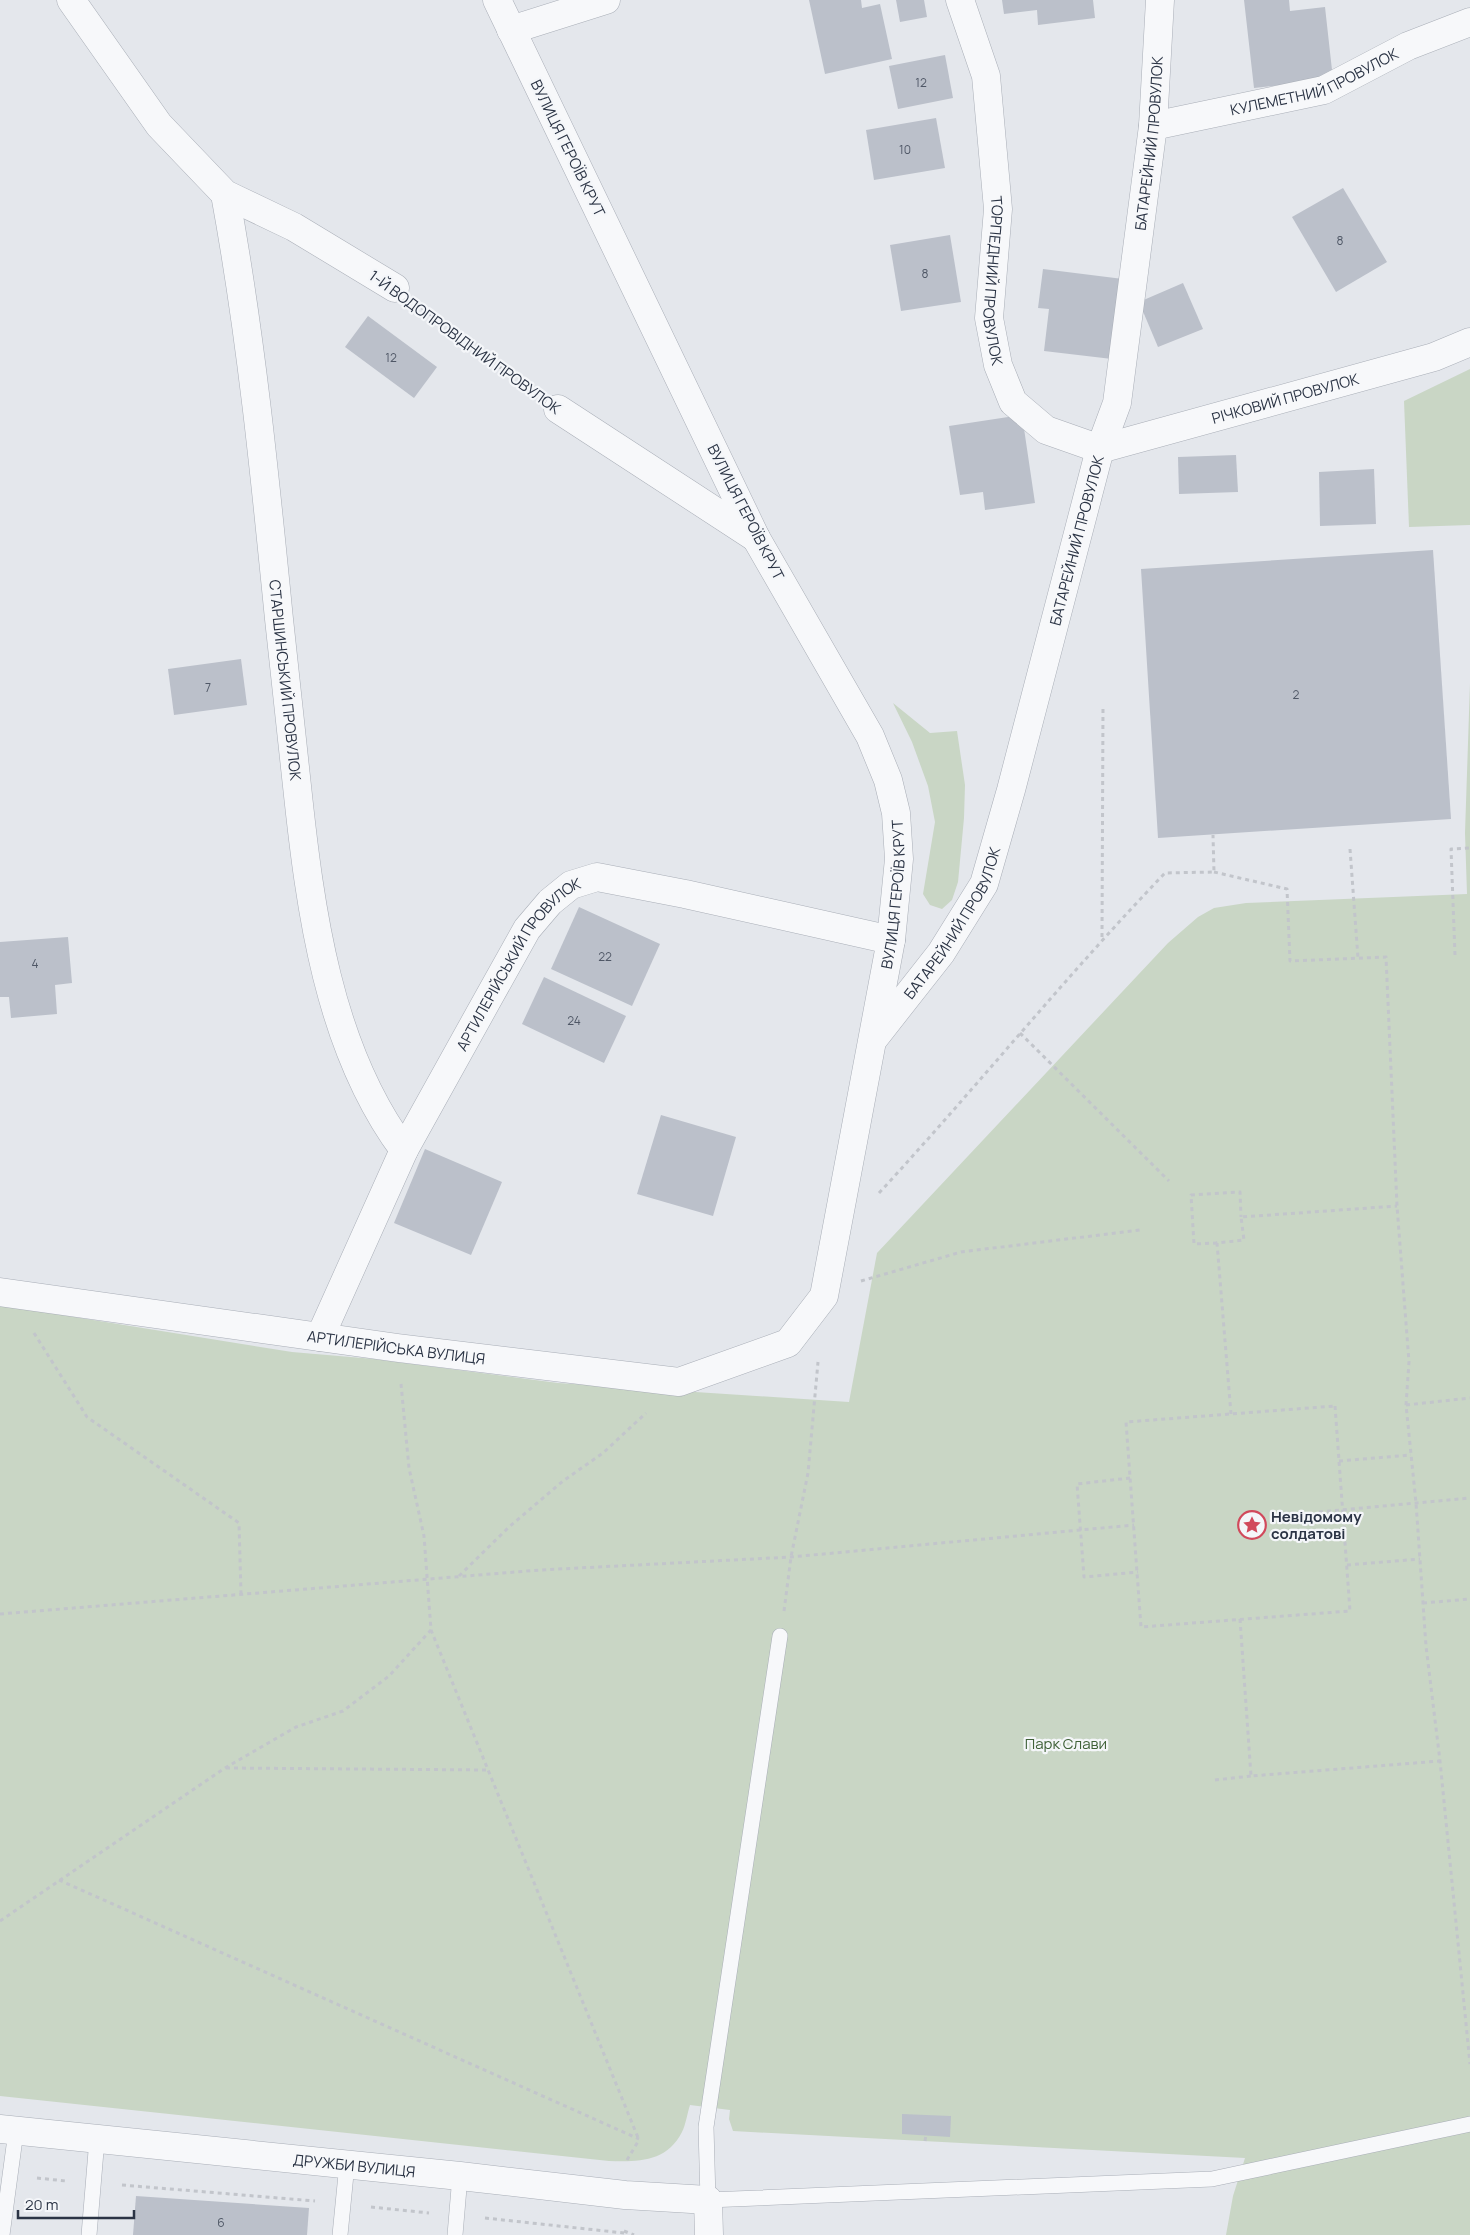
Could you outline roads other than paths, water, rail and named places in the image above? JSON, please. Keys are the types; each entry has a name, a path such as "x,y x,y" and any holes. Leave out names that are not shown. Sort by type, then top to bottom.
{"street":[{"name":"1-Й ВОДОПРОВІДНИЙ ПРОВУЛОК","path":"71,0 159,124 225,194 294,227 395,288"},
{"name":"ВУЛИЦЯ ГЕРОЇВ КРУТ","path":"497,0 756,538 870,736 888,780 896,812 899,859 891,940 824,1296 788,1343"},
{"path":"511,30 606,0"},
{"name":"ТОРПЕДНИЙ ПРОВУЛОК","path":"960,0 986,76 998,209 988,318 998,365 1013,402 1046,430 1100,449"},
{"name":"БАТАРЕЙНИЙ ПРОВУЛОК","path":"871,1042 941,953 984,884 1011,790 1100,449 1117,403 1152,126 1160,0"},
{"name":"КУЛЕМЕТНИЙ ПРОВУЛОК","path":"1152,126 1324,90 1408,46 1470,22"},
{"name":"СТАРШИНСЬКИЙ ПРОВУЛОК","path":"225,194 237,258 266,485 304,853 323,963 342,1026 358,1068 386,1126 404,1150"},
{"name":"РІЧКОВИЙ ПРОВУЛОК","path":"1100,449 1434,357 1470,342"},
{"name":"1-Й ВОДОПРОВІДНИЙ ПРОВУЛОК","path":"558,409 756,538"},
{"name":"АРТИЛЕРІЙСЬКИЙ ПРОВУЛОК","path":"320,1337 404,1150 527,930 550,902 571,885 597,877 685,894 891,940"},
{"name":"АРТИЛЕРІЙСЬКА ВУЛИЦЯ","path":"5,1293 398,1348 679,1382 788,1343"},
{"name":"ДРУЖБИ ВУЛИЦЯ","path":"8,2130 347,2164 626,2195 708,2200"},
{"path":"708,2200 709,2235"}],"lane":[{"path":"780,1636 706,2127 708,2200 1212,2179 1470,2124"},
{"path":"2,2235 9,2176 8,2130"},
{"path":"89,2235 97,2139"},
{"path":"340,2235 347,2164"},
{"path":"455,2235 460,2176"}],"place":[{"name":"Невідомому солдатові","path":"1252,1525"}],"park label":[{"name":"Парк Слави","path":"1066,1743"}]}
